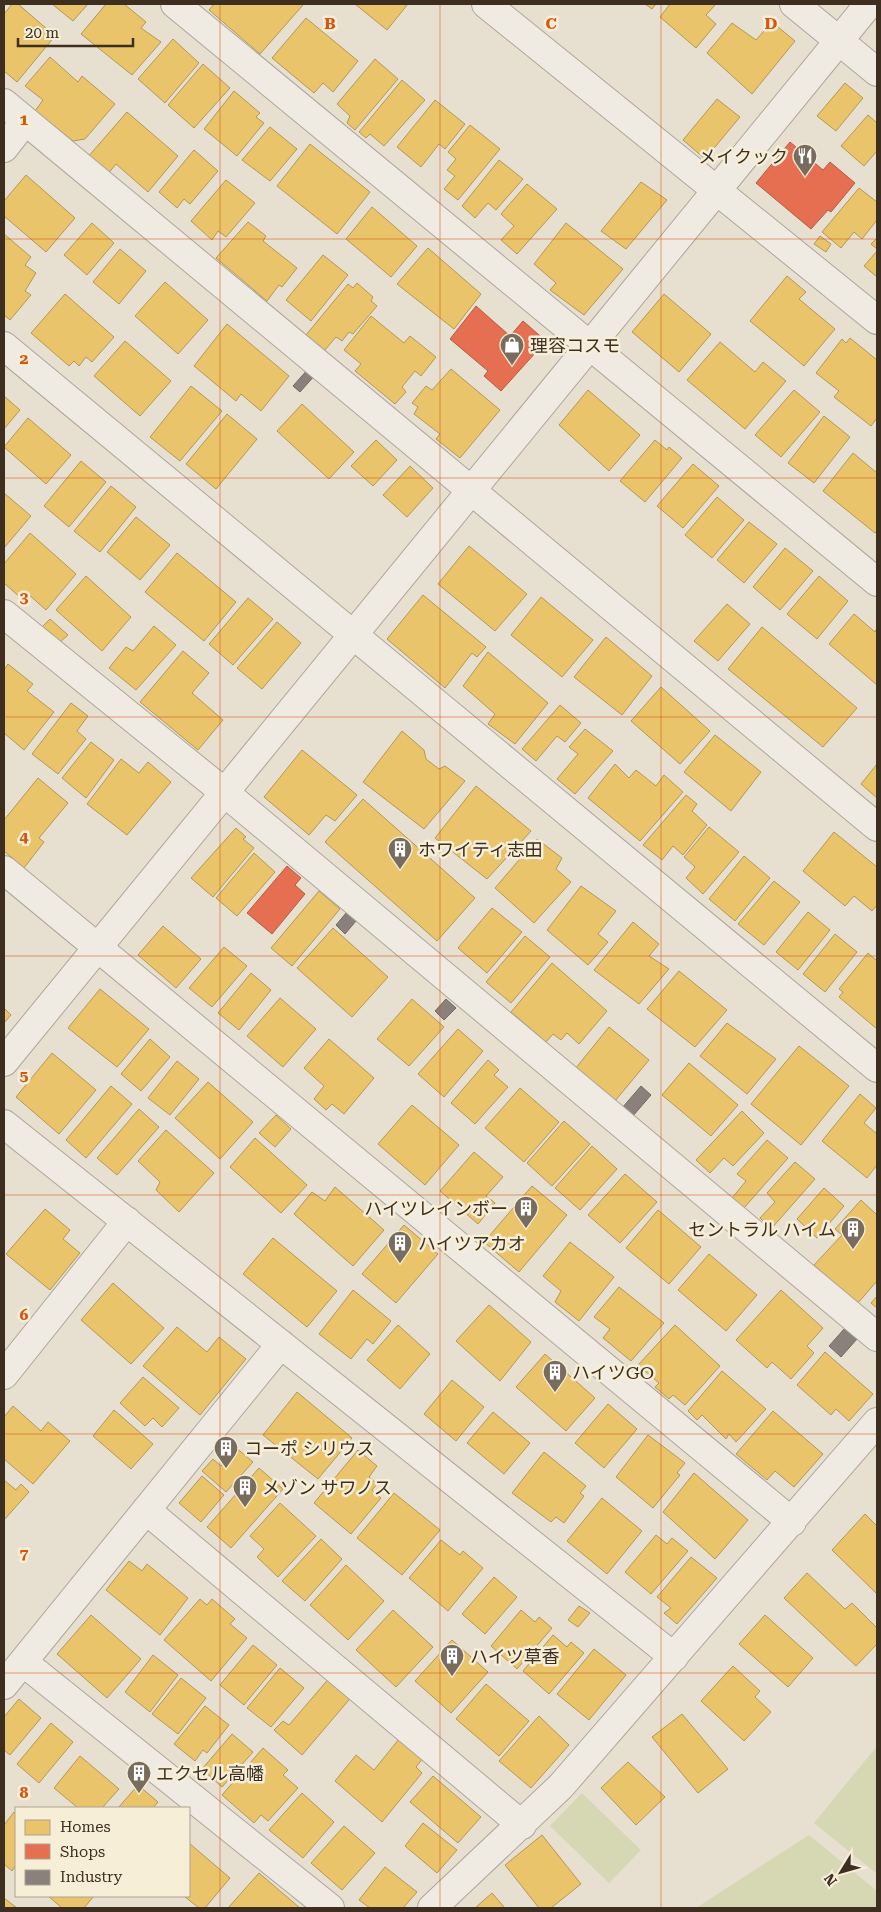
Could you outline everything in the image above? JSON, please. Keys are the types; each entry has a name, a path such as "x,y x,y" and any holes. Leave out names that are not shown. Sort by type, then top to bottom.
{"street":[{"path":"175,4 877,582"},
{"path":"486,4 877,320"},
{"path":"794,4 877,72"},
{"path":"4,1062 868,4"},
{"path":"4,104 877,827"},
{"path":"4,148 25,121"},
{"path":"4,346 877,1068"},
{"path":"4,614 224,792 877,1337"},
{"path":"4,870 792,1522"},
{"path":"4,1124 674,1657"},
{"path":"4,1375 127,1221"},
{"path":"4,1685 281,1344"},
{"path":"432,1908 522,1825 561,1786 877,1422"},
{"path":"146,1510 522,1825"},
{"path":"22,1662 330,1908"}],"green space":[{"path":"877,1746 877,1874 814,1823"},
{"path":"582,1793 641,1850 609,1883 550,1826"},
{"path":"809,1835 877,1891 877,1908 696,1908"}],"building: Homes":[{"path":"12,4 18,4 55,36 17,82 4,71 4,14"},
{"path":"52,4 88,4 73,21"},
{"path":"106,4 124,4 146,22 141,28 161,42 132,75 81,34"},
{"path":"214,4 303,5 260,54 209,10"},
{"path":"355,4 408,4 387,30"},
{"path":"645,4 656,4 652,9"},
{"path":"670,4 716,4 706,15 716,24 696,48 660,17"},
{"path":"306,18 358,61 333,92 323,83 314,93 272,58"},
{"path":"772,22 795,41 752,94 707,53 732,23 756,40"},
{"path":"173,39 199,63 165,103 138,79"},
{"path":"50,57 78,82 82,76 115,104 85,139 73,141 35,111 43,100 25,86"},
{"path":"375,59 398,79 355,130 347,123 350,116 337,104"},
{"path":"203,64 230,88 194,128 168,105"},
{"path":"402,80 425,100 384,146 370,134 366,138 359,132"},
{"path":"845,83 863,98 836,131 817,116"},
{"path":"234,91 260,113 256,117 264,123 237,156 204,129"},
{"path":"717,99 740,117 705,159 683,140"},
{"path":"435,100 465,124 445,149 439,144 421,167 397,147"},
{"path":"127,112 178,156 148,192 116,164 107,175 87,158"},
{"path":"868,115 877,123 877,151 864,166 841,146"},
{"path":"470,125 500,149 458,200 444,189 455,176 447,170 456,159 448,152"},
{"path":"270,127 297,149 270,181 242,160"},
{"path":"310,144 370,192 337,234 277,186"},
{"path":"194,150 218,171 190,204 184,199 177,208 159,192"},
{"path":"499,160 523,179 496,210 488,203 475,218 462,206"},
{"path":"26,175 75,218 46,252 4,216 4,201"},
{"path":"226,180 255,203 226,237 218,231 212,240 191,221"},
{"path":"641,182 667,200 626,249 601,231"},
{"path":"527,184 557,209 517,254 501,240 514,226 501,214"},
{"path":"859,188 877,202 877,220 862,239 854,232 841,248 822,232"},
{"path":"372,207 417,246 391,277 346,239"},
{"path":"248,222 266,236 263,241 297,268 282,287 279,285 267,301 216,258"},
{"path":"92,223 114,243 87,275 64,255"},
{"path":"566,223 623,269 584,315 550,290 556,283 534,264"},
{"path":"4,234 31,257 25,265 36,273 25,291 31,295 10,320 4,315"},
{"path":"820,236 831,244 826,252 814,244"},
{"path":"877,238 877,249 871,244"},
{"path":"428,248 481,294 454,329 397,284"},
{"path":"120,249 146,271 119,304 93,282"},
{"path":"877,251 877,277 864,266"},
{"path":"323,255 348,275 311,321 286,300"},
{"path":"787,276 806,292 799,299 835,329 804,366 750,321"},
{"path":"165,282 208,320 178,354 135,316"},
{"path":"357,283 373,297 371,301 377,306 353,334 349,332 342,341 336,337 324,351 306,335 348,284 353,288"},
{"path":"65,294 114,337 92,362 86,357 79,366 74,361 69,366 31,333"},
{"path":"664,294 711,334 679,372 632,332"},
{"path":"371,316 404,343 410,336 436,357 421,376 415,371 402,387 406,392 395,404 355,371 361,364 344,350"},
{"path":"227,324 289,376 261,411 241,394 236,401 194,366"},
{"path":"850,338 877,360 877,418 871,426 834,397 839,391 816,373 842,339 846,343"},
{"path":"125,341 171,381 140,416 94,376"},
{"path":"720,342 755,372 763,362 786,381 745,429 687,380"},
{"path":"451,369 500,410 460,458 436,439 440,434 414,414 418,407 412,403 426,386 432,390"},
{"path":"191,386 222,411 180,461 150,437"},
{"path":"588,390 640,435 609,471 559,425"},
{"path":"794,390 820,412 781,457 755,435"},
{"path":"4,396 20,410 4,429"},
{"path":"302,404 354,452 329,479 277,431"},
{"path":"227,414 257,439 216,489 186,464"},
{"path":"824,416 850,437 814,483 788,463"},
{"path":"28,418 71,455 46,484 4,447"},
{"path":"376,440 397,460 373,486 351,466"},
{"path":"655,440 667,450 669,447 682,458 645,502 620,481"},
{"path":"853,453 877,473 877,531 875,533 823,491"},
{"path":"81,461 106,482 69,527 44,506"},
{"path":"693,464 719,486 683,528 657,506"},
{"path":"410,466 433,488 407,517 383,495"},
{"path":"111,486 136,507 100,552 74,531"},
{"path":"4,493 31,516 4,548"},
{"path":"717,497 744,520 712,558 685,535"},
{"path":"136,517 170,545 140,580 107,552"},
{"path":"749,522 777,544 744,583 717,560"},
{"path":"30,533 76,574 46,610 27,593 22,599 4,583 4,564"},
{"path":"469,546 527,594 495,631 438,584"},
{"path":"785,548 813,571 780,610 753,587"},
{"path":"177,553 236,602 204,641 145,592"},
{"path":"86,576 131,617 102,651 56,610"},
{"path":"819,576 848,601 817,639 787,614"},
{"path":"423,595 486,647 477,657 472,653 445,688 387,639"},
{"path":"541,597 593,640 562,677 511,635"},
{"path":"248,598 273,619 233,665 209,644"},
{"path":"727,604 750,624 718,661 694,641"},
{"path":"854,614 875,632 877,628 877,685 829,644"},
{"path":"50,619 68,635 60,642 42,627"},
{"path":"277,622 301,643 262,689 237,668"},
{"path":"154,626 176,645 136,690 109,668 126,647 133,651"},
{"path":"762,627 857,708 823,747 728,669"},
{"path":"606,637 652,676 622,715 574,677"},
{"path":"183,651 209,673 192,693 223,720 198,750 140,702"},
{"path":"488,652 548,703 515,744 488,724 495,714 463,686"},
{"path":"8,664 33,684 27,691 54,712 24,750 4,733 4,670"},
{"path":"661,687 710,731 680,764 631,721"},
{"path":"71,703 88,716 77,731 86,739 58,774 32,754"},
{"path":"560,705 581,723 565,742 557,736 536,761 522,749"},
{"path":"585,729 613,751 575,794 557,779 578,754 569,747"},
{"path":"402,731 424,750 426,759 439,769 445,766 465,781 424,829 363,782"},
{"path":"715,735 761,772 731,811 684,772"},
{"path":"91,742 114,760 86,798 62,778"},
{"path":"302,750 357,795 335,821 326,815 309,835 264,797"},
{"path":"121,759 139,773 148,762 171,782 127,835 87,804"},
{"path":"615,764 629,778 636,770 656,786 664,775 683,792 640,841 588,798"},
{"path":"877,764 877,798 861,784"},
{"path":"38,778 68,803 39,838 44,842 24,868 4,851 4,820"},
{"path":"476,786 531,831 487,879 435,838"},
{"path":"686,795 697,804 692,811 707,825 683,855 673,846 662,860 643,845"},
{"name":"ホワイティ志田","path":"363,799 475,898 437,941 325,842"},
{"path":"709,827 739,852 703,894 686,878 695,867 684,857"},
{"path":"236,828 246,837 243,839 254,848 213,897 191,878"},
{"path":"834,832 877,867 877,905 872,911 854,896 845,906 803,871"},
{"path":"537,839 562,858 556,869 571,882 534,923 495,888"},
{"path":"254,853 275,872 237,916 216,898"},
{"path":"744,856 770,878 735,921 709,899"},
{"path":"774,881 800,902 764,945 738,924"},
{"path":"581,886 616,911 598,934 608,942 588,965 547,930"},
{"path":"319,891 340,909 292,966 271,948"},
{"path":"492,908 522,932 487,973 458,948"},
{"path":"808,912 830,930 798,970 776,952"},
{"path":"633,922 659,944 649,956 669,969 639,1004 594,970"},
{"path":"163,926 201,959 176,988 138,955"},
{"path":"333,928 388,977 352,1017 297,968"},
{"path":"835,934 857,952 825,992 803,974"},
{"path":"525,936 550,957 511,1003 486,982"},
{"path":"224,947 247,966 212,1007 189,988"},
{"path":"868,953 877,961 877,1029 839,997 843,992 839,989"},
{"path":"552,963 607,1011 579,1044 567,1033 561,1040 553,1034 546,1042 511,1012"},
{"path":"679,971 727,1010 695,1047 647,1009"},
{"path":"251,973 271,990 239,1030 218,1013"},
{"path":"100,989 149,1029 117,1067 68,1028"},
{"path":"280,998 316,1029 283,1067 247,1036"},
{"path":"412,999 444,1027 409,1066 377,1039"},
{"path":"4,1008 11,1015 4,1023"},
{"path":"727,1023 776,1059 747,1094 700,1056"},
{"path":"609,1027 649,1060 615,1101 575,1069"},
{"path":"458,1029 483,1051 444,1097 418,1074"},
{"path":"150,1039 170,1057 141,1091 121,1074"},
{"path":"329,1039 374,1078 344,1114 332,1104 326,1110 314,1099 324,1086 304,1068"},
{"path":"799,1046 849,1086 801,1145 751,1104"},
{"path":"52,1053 96,1090 59,1134 16,1097"},
{"path":"488,1060 499,1070 494,1075 508,1087 475,1124 451,1103"},
{"path":"177,1061 199,1079 170,1115 148,1098"},
{"path":"689,1063 738,1105 711,1136 662,1095"},
{"path":"208,1082 253,1122 220,1159 175,1118"},
{"path":"111,1086 132,1104 86,1158 66,1140"},
{"path":"520,1088 559,1122 524,1162 485,1128"},
{"path":"860,1094 876,1108 864,1123 877,1134 877,1165 867,1178 822,1141"},
{"path":"412,1105 459,1145 425,1185 378,1144"},
{"path":"139,1109 159,1127 117,1175 97,1158"},
{"path":"742,1111 764,1133 733,1166 724,1158 710,1173 696,1160"},
{"path":"276,1115 291,1129 275,1147 259,1133"},
{"path":"564,1121 590,1144 552,1186 527,1163"},
{"path":"166,1130 214,1173 179,1212 156,1190 160,1182 138,1161"},
{"path":"255,1138 307,1185 281,1213 230,1167"},
{"path":"767,1140 788,1158 744,1208 732,1198 746,1181 737,1174"},
{"path":"592,1146 617,1169 580,1210 555,1188"},
{"path":"474,1152 503,1177 486,1196 495,1203 478,1224 440,1191"},
{"path":"795,1162 815,1179 771,1229 760,1218 775,1202 767,1193"},
{"path":"625,1174 657,1202 620,1243 588,1215"},
{"name":"ハイツレインボー","path":"532,1186 567,1215 519,1272 484,1242"},
{"path":"335,1187 384,1230 353,1266 294,1214 312,1192 325,1201"},
{"path":"824,1188 844,1206 817,1238 797,1219"},
{"name":"セントラル ハイム","path":"861,1200 877,1215 877,1281 857,1304 814,1265 842,1235 835,1229"},
{"path":"45,1209 70,1230 63,1239 80,1253 50,1290 6,1254"},
{"path":"658,1210 701,1247 669,1284 626,1248"},
{"name":"ハイツアカオ","path":"404,1225 438,1254 396,1303 362,1274"},
{"path":"273,1238 337,1291 307,1327 243,1274"},
{"path":"570,1242 614,1277 579,1321 555,1302 561,1291 543,1276"},
{"path":"709,1254 757,1295 726,1331 678,1290"},
{"path":"113,1283 164,1328 131,1364 81,1320"},
{"path":"619,1287 664,1323 631,1361 603,1338 610,1329 594,1317"},
{"path":"353,1290 391,1321 373,1344 367,1339 351,1359 319,1334"},
{"path":"781,1290 823,1328 807,1346 814,1353 791,1379 772,1362 767,1368 736,1340"},
{"path":"877,1296 877,1308 871,1303"},
{"path":"489,1305 531,1342 500,1381 456,1341"},
{"path":"398,1325 430,1354 400,1389 367,1360"},
{"path":"675,1325 720,1366 685,1405 673,1395 669,1399 655,1387 659,1383 638,1365"},
{"path":"177,1327 207,1352 219,1337 246,1359 200,1415 143,1366"},
{"path":"825,1352 873,1394 849,1421 836,1409 831,1415 797,1385"},
{"name":"ハイツGO","path":"545,1354 595,1398 566,1431 516,1387"},
{"path":"722,1371 766,1409 736,1442 729,1434 726,1439 702,1415 697,1420 688,1411"},
{"path":"143,1377 179,1408 162,1427 153,1418 145,1426 120,1403"},
{"path":"452,1380 484,1407 456,1441 424,1414"},
{"path":"297,1392 352,1438 318,1479 263,1435"},
{"path":"608,1404 637,1429 604,1468 575,1443"},
{"path":"13,1406 41,1431 48,1422 70,1441 33,1484 4,1459 4,1417"},
{"path":"114,1410 153,1444 131,1469 93,1436"},
{"path":"773,1411 823,1454 794,1487 775,1471 767,1480 736,1454"},
{"path":"493,1412 530,1443 504,1474 467,1443"},
{"path":"648,1435 685,1463 677,1473 680,1475 653,1508 616,1477"},
{"name":"コーポ シリウス","path":"228,1441 253,1462 226,1492 202,1471 213,1459 221,1466 226,1460 217,1453"},
{"path":"358,1450 377,1466 369,1477 377,1484 372,1490 381,1498 351,1534 314,1503"},
{"path":"544,1452 586,1486 580,1493 584,1496 564,1523 556,1517 551,1522 512,1493"},
{"name":"メゾン サワノス","path":"259,1468 283,1489 231,1548 207,1527"},
{"path":"694,1473 748,1520 715,1559 663,1512"},
{"path":"202,1476 224,1495 201,1522 179,1503"},
{"path":"4,1480 16,1490 21,1484 29,1492 4,1520"},
{"path":"394,1493 440,1530 402,1575 357,1538"},
{"path":"602,1498 642,1531 607,1574 567,1541"},
{"path":"280,1503 316,1536 278,1577 257,1557 264,1549 250,1536"},
{"path":"865,1514 877,1526 877,1594 832,1550"},
{"path":"656,1535 667,1544 672,1538 688,1551 651,1594 625,1572"},
{"path":"321,1539 342,1559 305,1601 282,1581"},
{"path":"441,1540 460,1555 463,1551 483,1568 448,1611 409,1578"},
{"path":"691,1557 717,1578 677,1624 664,1613 671,1608 657,1597"},
{"path":"129,1561 142,1571 147,1564 188,1598 160,1635 106,1590"},
{"path":"346,1565 384,1601 348,1640 310,1605"},
{"path":"807,1573 845,1609 852,1603 877,1628 877,1644 856,1666 784,1598"},
{"path":"494,1577 517,1597 485,1634 462,1614"},
{"path":"200,1599 207,1605 212,1599 235,1619 230,1624 247,1638 211,1681 164,1640"},
{"path":"579,1606 590,1613 578,1627 568,1620"},
{"path":"393,1610 433,1647 396,1687 356,1650"},
{"path":"521,1610 535,1622 539,1617 552,1628 517,1669 491,1646"},
{"path":"91,1615 141,1659 107,1698 57,1654"},
{"path":"765,1615 813,1658 788,1687 739,1644"},
{"path":"553,1635 567,1647 571,1642 584,1653 549,1694 523,1671"},
{"name":"ハイツ草香","path":"452,1640 488,1672 451,1713 415,1681"},
{"path":"253,1645 277,1665 244,1705 220,1685"},
{"path":"594,1649 626,1675 589,1720 557,1694"},
{"path":"153,1655 178,1675 150,1712 125,1692"},
{"path":"733,1666 760,1691 755,1697 771,1712 744,1741 701,1701"},
{"path":"280,1668 304,1688 271,1727 247,1708"},
{"path":"331,1676 354,1694 302,1755 274,1730 283,1721 289,1725"},
{"path":"181,1678 206,1698 178,1734 152,1714"},
{"path":"486,1684 529,1721 499,1756 456,1719"},
{"path":"19,1699 41,1718 10,1755 4,1750 4,1717"},
{"path":"205,1706 229,1725 207,1753 203,1750 195,1761 174,1744"},
{"path":"682,1714 728,1769 698,1793 652,1737"},
{"path":"539,1716 569,1745 531,1788 499,1761"},
{"path":"51,1723 73,1742 39,1783 17,1764"},
{"path":"232,1734 253,1752 222,1787 202,1769"},
{"path":"403,1734 427,1753 416,1767 422,1773 382,1822 335,1781 356,1755 374,1770"},
{"path":"263,1748 288,1770 283,1775 298,1788 268,1821 261,1815 254,1823 222,1795"},
{"path":"80,1756 119,1789 103,1807 77,1807 54,1788"},
{"path":"628,1762 665,1797 636,1825 601,1788"},
{"path":"433,1776 481,1817 458,1843 410,1802"},
{"name":"エクセル高幡","path":"138,1785 158,1802 154,1807 119,1807"},
{"path":"302,1793 334,1822 303,1858 269,1830"},
{"path":"14,1812 15,1866 12,1871 4,1864 4,1825"},
{"path":"423,1823 457,1850 437,1873 405,1846"},
{"path":"344,1826 375,1853 342,1890 311,1863"},
{"path":"542,1835 581,1884 551,1908 539,1908 505,1865"},
{"path":"190,1844 230,1878 205,1908 199,1908 185,1897 190,1897"},
{"path":"385,1867 417,1892 403,1908 370,1908 359,1900"},
{"path":"259,1873 300,1908 228,1908"},
{"path":"492,1893 505,1908 475,1908"},
{"path":"49,1897 93,1897 84,1908 62,1908"},
{"path":"4,1898 17,1908 4,1908"}],"building: Shops":[{"path":"790,142 823,170 830,162 855,183 831,212 828,210 811,229 756,183"},
{"path":"476,306 510,336 523,321 546,341 501,391 484,376 488,371 450,339"},
{"path":"287,866 301,878 295,885 305,894 272,934 247,913"}],"building: Industry":[{"path":"309,368 316,374 300,392 293,386"},
{"path":"347,912 356,921 345,934 336,925"},
{"path":"446,999 456,1008 444,1020 435,1011"},
{"path":"641,1086 651,1095 632,1117 622,1108"},
{"path":"845,1328 857,1339 841,1357 829,1346"}],"place":[{"name":"メイクック","path":"805,177"},
{"name":"理容コスモ","path":"512,366"},
{"name":"ホワイティ志田","path":"400,870"},
{"name":"ハイツレインボー","path":"526,1229"},
{"name":"セントラル ハイム","path":"853,1250"},
{"name":"ハイツアカオ","path":"400,1264"},
{"name":"ハイツGO","path":"555,1393"},
{"name":"コーポ シリウス","path":"226,1469"},
{"name":"メゾン サワノス","path":"245,1508"},
{"name":"ハイツ草香","path":"452,1677"},
{"name":"エクセル高幡","path":"139,1794"}]}
